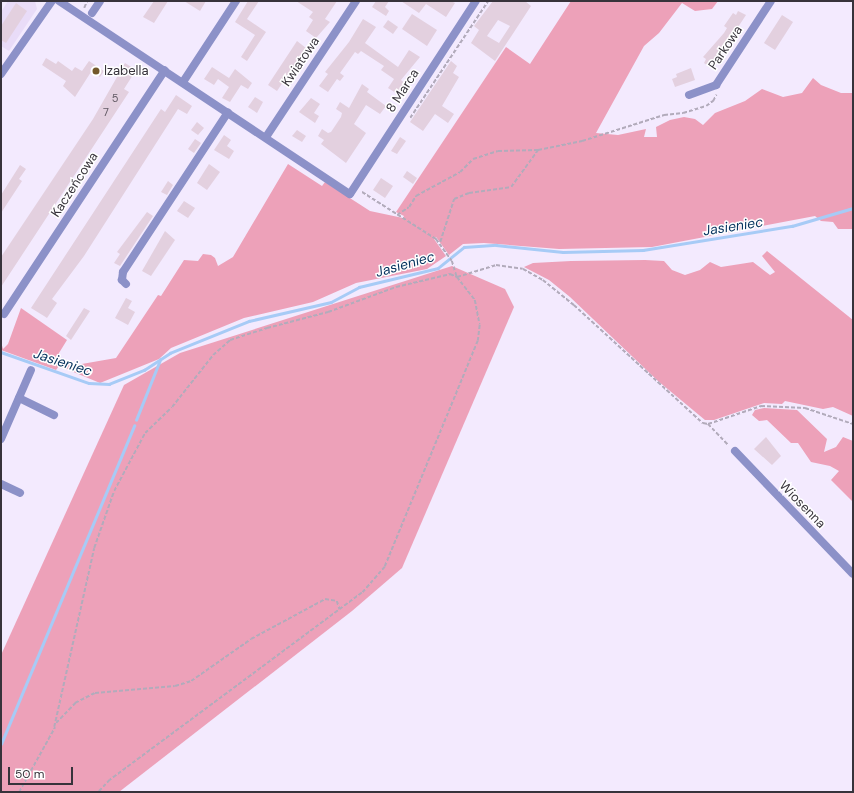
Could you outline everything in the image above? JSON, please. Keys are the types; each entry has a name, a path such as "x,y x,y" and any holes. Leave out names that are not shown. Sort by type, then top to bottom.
{"street":[{"path":"1,74 52,1"},
{"path":"59,1 266,137"},
{"path":"71,9 76,1"},
{"path":"92,13 100,1"},
{"path":"183,82 236,1"},
{"name":"Kwiatowa","path":"266,137 356,1"},
{"name":"8 Marca","path":"266,137 350,194 476,1"},
{"name":"Parkowa","path":"689,95 716,85 771,1"},
{"name":"Kaczeńcowa","path":"4,314 165,70"},
{"path":"126,284 122,280 123,272 228,112"},
{"path":"1,439 31,370"},
{"path":"19,398 54,415"},
{"name":"Wiosenna","path":"735,451 853,574"},
{"path":"1,484 20,493"}],"path":[{"path":"397,215 409,207 416,196 460,172 473,159 498,151 538,150 582,141 664,115 683,113 706,106 713,101 716,85"},
{"path":"440,243 454,198 469,193 511,187 538,150"},
{"path":"99,792 110,780 340,610 371,585 385,567 478,341 480,324 475,300 457,277 452,261 440,243 409,220 397,215 362,192"},
{"path":"54,727 86,578 114,491 145,433 172,407 213,355 230,340 266,328 328,312 396,287 450,274 457,277 496,265 523,269 543,280 574,305 699,421 708,424 735,451"},
{"path":"708,424 761,406 805,408 853,424"},
{"path":"18,792 54,727 66,711 83,698 96,693 185,684 251,640 313,605 330,599 337,601 340,610"}],"shaded area":[{"path":"8,1 35,1 37,9 9,51 1,46 1,12"},
{"path":"571,1 718,1 712,9 695,11 682,3 659,33 644,46 596,133 618,135 646,129 644,137 657,137 656,127 670,120 684,117 695,119 703,125 715,113 745,101 762,89 783,97 802,93 813,78 821,85 841,93 853,93 853,229 838,229 833,222 821,221 815,216 652,247 559,249 484,243 463,244 449,255 436,237 434,239 446,256 427,269 356,283 313,302 244,318 171,348 159,359 100,383 59,366 56,370 1,350 1,342 3,349 8,344 21,308 67,340 59,353 60,364 76,365 116,358 158,295 161,296 184,260 198,261 203,254 211,255 215,258 218,266 233,257 288,164 322,186 325,182 370,211 403,218 404,216 396,212 506,47 530,64"},
{"path":"767,251 853,320 853,416 833,407 823,409 785,401 782,404 764,403 714,420 705,420 658,381 570,297 549,280 524,267 533,263 645,260 664,261 672,270 685,275 700,270 710,262 721,267 753,262 770,275 775,272 762,256"},
{"path":"452,266 505,289 514,307 402,568 352,611 119,792 1,792 1,655 124,385 180,353"},
{"path":"764,408 797,410 827,439 824,452 836,447 843,437 853,441 853,502 831,480 839,471 830,466 811,462 798,443 791,443 767,420 759,421 752,415 755,410"}],"building":[{"path":"154,1 168,1 154,23 143,17"},
{"path":"184,1 206,1 200,11"},
{"path":"248,1 259,1 247,19 266,32 247,61 241,57 255,35 235,22"},
{"path":"296,1 337,1 325,19 330,22 316,38 306,31 313,20 309,17 313,12"},
{"path":"376,1 389,1 385,7 389,11 386,16 372,7"},
{"path":"401,1 451,1 455,3 446,17 426,4 419,13"},
{"path":"493,1 525,1 531,6 495,61 471,43 479,30 474,26","holes":["498,20 510,26 499,43 487,36"]},
{"path":"16,3 27,11 6,43 1,40 1,26"},
{"path":"738,11 746,15 711,68 704,63 706,59 703,57 724,33 727,28 724,26 733,13 736,15"},
{"path":"412,14 437,30 427,46 402,29"},
{"path":"782,15 793,22 775,50 764,43"},
{"path":"363,19 376,27 365,43 398,67 409,50 420,57 401,80 406,84 399,95 388,88 394,79 381,70 384,66 361,51 358,54 355,52 340,73 344,76 340,81 337,79 328,92 319,86 328,74 325,72 349,42"},
{"path":"388,20 398,27 393,34 383,27"},
{"path":"297,41 306,48 277,91 268,85"},
{"path":"46,58 56,64 58,61 72,71 75,67 82,71 89,61 104,71 100,77 91,72 75,97 63,86 66,81 42,65"},
{"path":"451,61 457,66 453,73 459,77 442,106 454,114 448,123 435,114 423,131 410,122"},
{"path":"125,63 136,70 124,89 129,92 1,287 1,257 93,119"},
{"path":"212,67 229,78 235,69 252,83 248,89 241,85 230,102 222,98 229,87 218,79 214,85 204,79"},
{"path":"691,68 695,80 675,87 672,79 677,77 676,74"},
{"path":"362,84 369,89 367,92 386,106 380,114 366,105 354,124 366,133 346,163 321,144 324,140 318,136 322,129 328,133 331,132 341,117 342,113 336,109 340,102 349,108"},
{"path":"176,95 192,106 187,114 178,109 84,256 52,299 57,303 47,318 31,308 161,109 165,112"},
{"path":"255,97 263,102 257,113 248,107"},
{"path":"311,98 320,104 314,113 319,116 315,123 299,112"},
{"path":"197,122 204,128 198,135 191,130"},
{"path":"297,130 306,136 302,142 292,136"},
{"path":"224,135 231,140 227,146 234,151 229,159 214,150"},
{"path":"400,137 406,141 397,154 391,151"},
{"path":"195,139 201,143 194,153 188,149"},
{"path":"209,164 220,172 207,190 197,183"},
{"path":"20,165 26,169 19,179 22,181 1,213 1,195"},
{"path":"407,171 417,178 413,184 403,177"},
{"path":"381,178 393,186 385,198 373,190"},
{"path":"168,181 173,185 167,195 161,192"},
{"path":"184,201 195,208 188,218 177,211"},
{"path":"147,212 153,216 120,266 114,263 120,254 117,252"},
{"path":"165,231 175,240 151,276 142,271"},
{"path":"126,298 132,301 128,308 135,312 128,325 115,318"},
{"path":"84,308 90,311 71,340 66,336"},
{"path":"766,437 781,456 772,465 754,449"}],"waterway":[{"name":"Jasieniec","path":"1,352 89,383 109,384 144,370 170,353 249,321 331,302 359,287 438,268 464,247 496,245 563,252 643,250 792,226 853,208"},
{"path":"136,420 160,360"},
{"path":"1,744 134,426"}],"place":[{"name":"Izabella","path":"96,71"}]}
